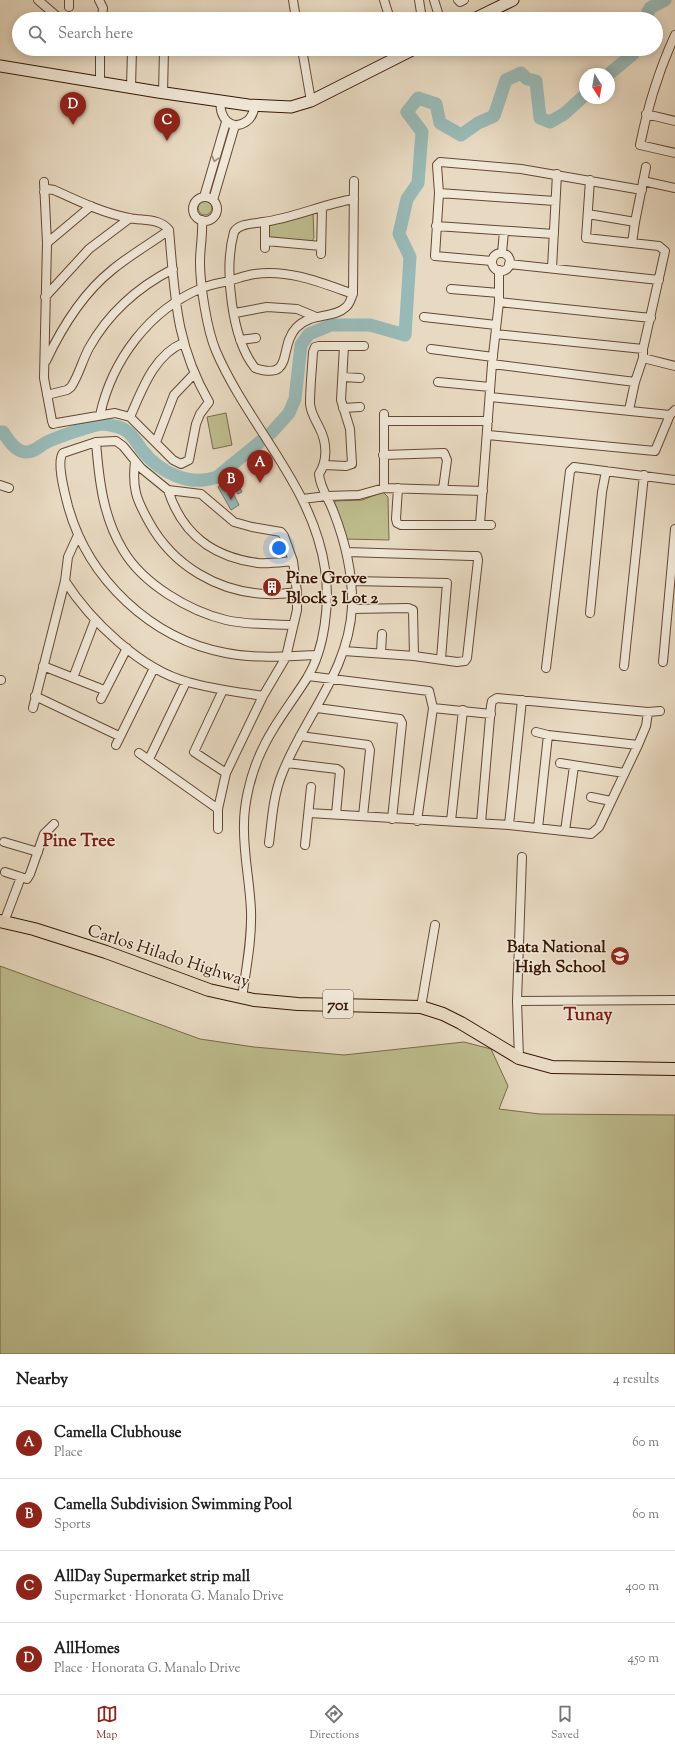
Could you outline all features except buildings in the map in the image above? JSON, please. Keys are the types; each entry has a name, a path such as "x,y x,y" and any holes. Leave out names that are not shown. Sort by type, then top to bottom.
{"main road":[{"name":"Carlos Hilado Highway","path":"2,921 34,929 106,952 209,990 242,998 298,1004 421,1007 443,1014 461,1023 519,1058 552,1067 675,1069"}],"street":[{"path":"38,0 52,12"},
{"path":"99,0 103,8 103,12"},
{"path":"293,0 295,12"},
{"path":"384,0 388,12"},
{"path":"419,0 421,12"},
{"path":"434,0 438,12"},
{"path":"458,0 460,2 464,0"},
{"path":"488,12 513,0"},
{"path":"675,35 660,66 646,114 640,145 675,153"},
{"path":"100,56 100,83"},
{"path":"131,88 132,56"},
{"path":"163,93 164,56"},
{"path":"303,56 311,101"},
{"path":"0,66 163,93 274,107 291,106 311,101 400,56"},
{"path":"221,101 221,113 226,122 234,125 247,121 256,104"},
{"path":"646,114 675,121"},
{"path":"204,197 226,122"},
{"path":"213,200 234,125"},
{"path":"492,261 435,256 439,193 437,165 440,162 521,168 590,180 675,188"},
{"path":"632,243 646,168"},
{"path":"552,268 557,174"},
{"path":"590,180 586,238 659,246 665,252 643,349 643,358 635,382 629,410"},
{"path":"354,181 354,198 353,294 346,307 333,313 314,316 296,328 288,342 285,362 276,370 255,368 240,340 230,295 229,281 234,232 236,228 265,222 322,207 338,201 354,198"},
{"path":"44,182 44,192 47,243 44,378 53,424 115,413 130,417 173,460 181,464 189,460 191,457 192,437 196,424 200,414 209,402 194,374 183,343 176,303 169,230 165,225 130,218 90,206 54,190 48,189 44,192"},
{"path":"439,193 555,201"},
{"path":"204,197 213,200 217,206 216,213 209,220 202,220 195,215 193,208 196,200 204,197"},
{"path":"47,243 90,206"},
{"path":"265,222 265,244 321,250 322,207"},
{"path":"588,214 635,222"},
{"path":"45,297 89,249 130,218"},
{"path":"202,220 202,288 216,350 250,416 270,443 302,499 318,537 326,570 326,614 320,645 308,676 272,729 257,761 250,787 244,823 251,914 249,950 242,998"},
{"path":"436,226 554,234"},
{"path":"45,363 60,333 94,286 129,257 169,230"},
{"path":"502,253 504,231"},
{"path":"492,261 496,255 502,253"},
{"path":"492,261 493,265 499,270 505,269 509,264 508,257 502,253"},
{"path":"509,264 659,280"},
{"path":"47,395 71,387 89,348 106,323 132,295 152,280 173,269"},
{"path":"480,524 488,435 492,361 499,302 499,270"},
{"path":"100,415 105,393 131,343 147,326 176,303 202,288 255,274 278,274 313,280 353,294"},
{"path":"451,289 499,292"},
{"path":"499,302 651,318"},
{"path":"235,312 267,307 297,309 314,316"},
{"path":"424,317 496,325"},
{"path":"496,334 643,349"},
{"path":"240,340 256,338"},
{"path":"130,417 151,373 158,362 172,347 183,343"},
{"path":"268,843 275,798 282,774 300,736 332,680 344,651 352,609 352,581 347,552 328,496 321,486 319,474 325,465 324,440 313,416 310,405 313,352 315,347 319,346 364,346"},
{"path":"325,465 346,466 352,464 350,429 341,400 344,346"},
{"path":"431,349 492,361 635,382"},
{"path":"643,358 675,366"},
{"path":"156,442 174,395 194,374"},
{"path":"343,377 360,378"},
{"path":"438,382 490,387"},
{"path":"488,435 652,452 658,449 672,413 490,397"},
{"path":"343,408 360,407"},
{"path":"384,488 384,417 488,421"},
{"path":"293,562 259,563 236,558 215,550 200,541 186,528 177,513 168,490 135,461 123,446 116,441 96,442 66,451 60,456 64,491 78,535 87,552 117,592 143,616 158,627 178,638 209,650 242,656 286,657 316,655"},
{"path":"96,442 102,496 113,528 123,551 155,585 200,612 226,620 248,624 292,626"},
{"path":"383,454 444,453 447,460 443,489"},
{"path":"135,461 133,479 134,492 141,508 158,538 187,567 211,581 240,590 270,594 297,592"},
{"path":"546,668 570,471 574,467 675,480"},
{"path":"590,613 602,492 606,471"},
{"path":"624,666 644,475"},
{"path":"0,486 10,488"},
{"path":"302,499 359,495 384,488 483,491"},
{"path":"398,488 396,519 397,523 400,525 491,525"},
{"path":"168,490 201,494 234,522 280,532 284,536 293,562 297,592 296,610 286,657 263,696 226,773 218,809 218,829"},
{"path":"663,662 675,529"},
{"path":"33,708 64,580 68,557 78,535"},
{"path":"344,651 414,656 459,662 465,661 467,658 478,560 477,556 347,552"},
{"path":"64,580 74,595 95,620 127,648 154,668 186,682 223,690 263,696"},
{"path":"352,581 447,583 441,659"},
{"path":"352,609 408,608 413,610 414,656"},
{"path":"73,678 95,620"},
{"path":"381,653 382,634"},
{"path":"101,699 104,690 127,648"},
{"path":"43,666 104,690"},
{"path":"116,745 119,736 154,668"},
{"path":"308,676 428,690 433,708 417,821"},
{"path":"149,759 186,682"},
{"path":"223,690 194,752 226,773"},
{"path":"35,696 119,736"},
{"path":"481,823 490,714 492,702 497,698 648,712 660,711"},
{"path":"509,825 522,700"},
{"path":"317,708 400,719 402,722 392,819"},
{"path":"433,708 490,714"},
{"path":"451,821 463,710"},
{"path":"309,813 417,821 481,823 587,834 594,833 599,827 638,745 646,726 648,712"},
{"path":"536,732 548,735 638,745"},
{"path":"538,828 548,735"},
{"path":"300,736 368,745 370,750 363,816"},
{"path":"139,753 218,809"},
{"path":"288,763 340,770 336,814"},
{"path":"560,763 624,773"},
{"path":"566,831 574,766"},
{"path":"305,845 311,788"},
{"path":"590,797 611,801"},
{"path":"5,872 27,878 30,874 44,834 54,824"},
{"path":"4,842 38,852"},
{"path":"519,1058 517,1001 522,857"},
{"path":"2,921 21,877"},
{"path":"421,1007 435,925"},
{"path":"517,1001 675,1000"}],"shaded area":[{"path":"202,201 208,201 212,205 212,211 208,215 202,215 198,211 198,205"},
{"path":"313,213 314,238 311,242 268,237 267,225"},
{"path":"226,413 232,445 213,449 207,417"},
{"path":"383,492 388,497 389,540 344,539 334,506 335,501 362,500"},
{"path":"0,966 200,1039 254,1047 344,1055 464,1042 491,1049 508,1086 499,1109 540,1114 675,1115 675,1354 0,1354"}],"water":[{"path":"227,482 229,487 237,483 242,492 238,494 236,491 233,493 239,505 231,510 218,487"}],"waterway":[{"path":"648,12 650,8 665,0"},
{"path":"615,69 631,56"},
{"path":"0,432 3,432 12,445 18,450 28,452 51,440 97,425 102,424 119,427 124,429 134,438 149,458 176,476 196,480 207,480 217,477 272,432 289,413 295,399 301,345 309,334 331,325 370,325 405,335 410,257 399,234 407,199 418,183 422,132 407,112 418,98 436,104 440,123 461,135 478,123 494,116 506,80 521,73 527,79 536,81 540,118 550,122 564,114 579,100"}],"place":[{"name":"AllHomes","path":"73,125"},
{"name":"AllDay Supermarket strip mall","path":"167,141"},
{"name":"Camella Clubhouse","path":"260,483"},
{"name":"Camella Subdivision Swimming Pool","path":"231,500"},
{"name":"Pine Grove Block 3 Lot 2","path":"272,587"},
{"name":"Bata National High School","path":"620,956"}],"district":[{"name":"Pine Tree","path":"79,840"},
{"name":"Tunay","path":"588,1014"}]}
